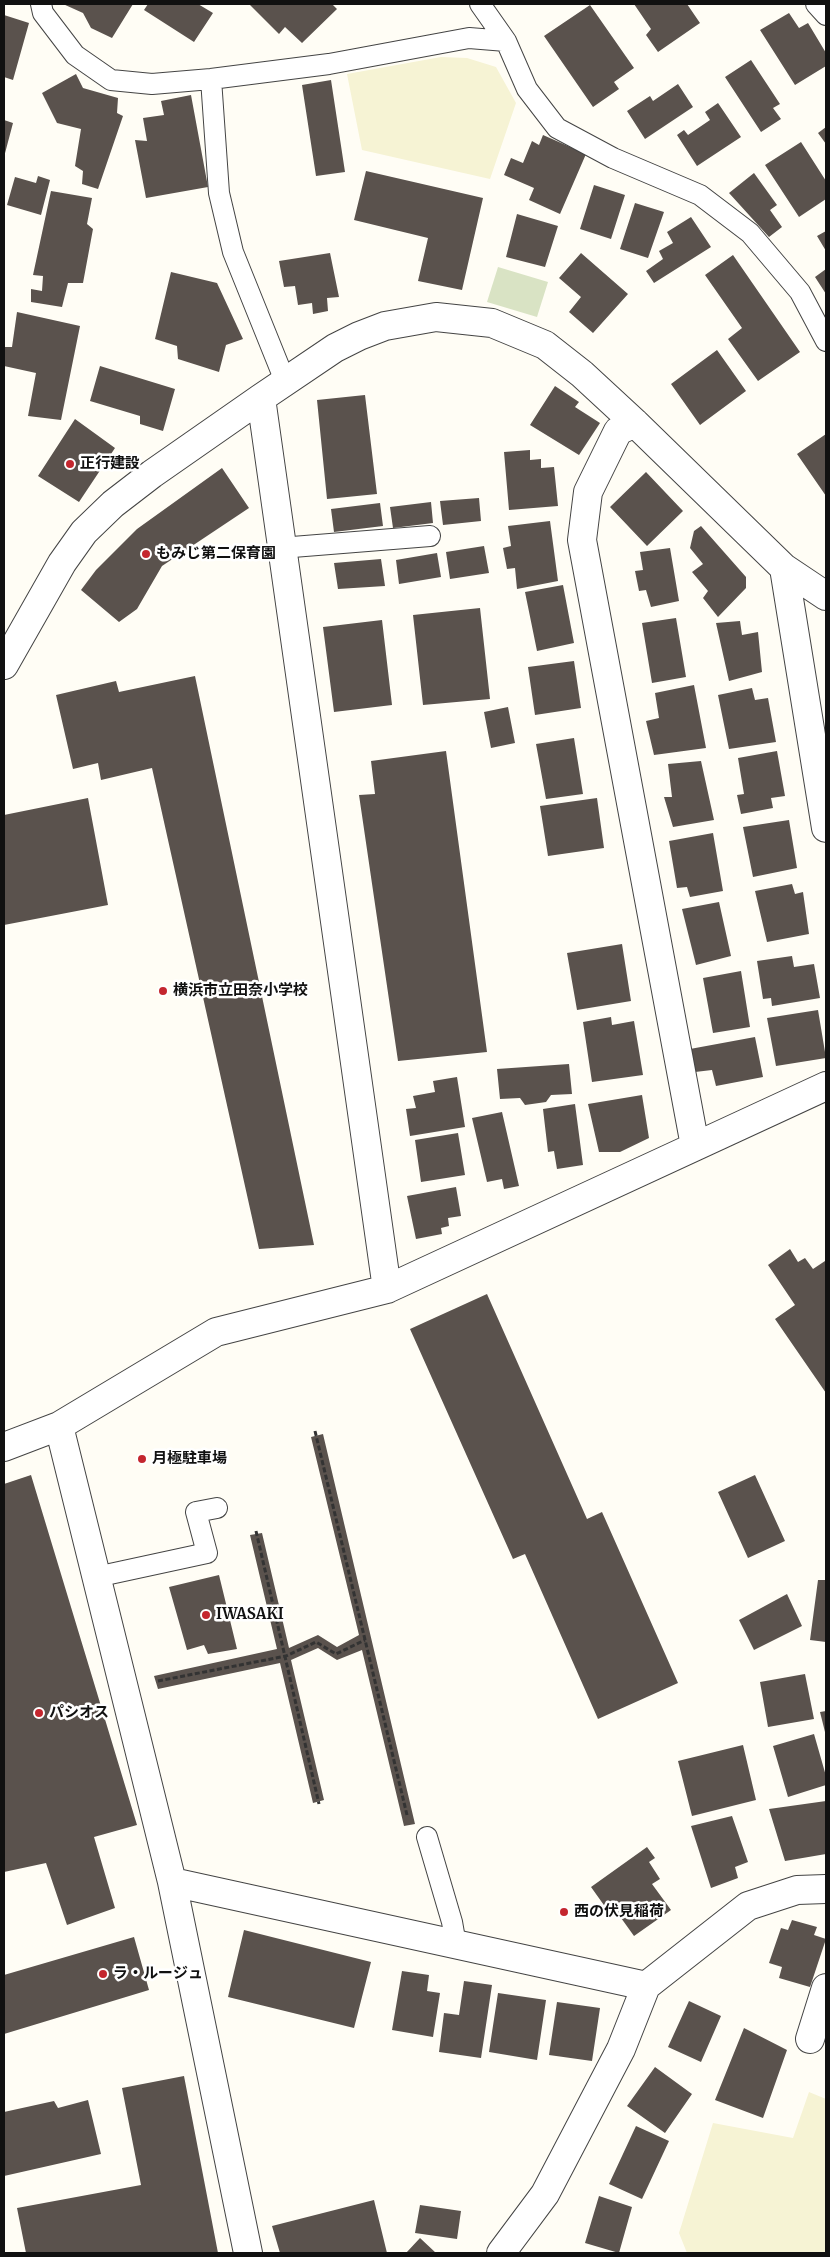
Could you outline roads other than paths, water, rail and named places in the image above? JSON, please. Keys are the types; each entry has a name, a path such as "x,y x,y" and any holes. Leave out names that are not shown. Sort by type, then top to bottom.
{"street":[{"path":"4,665 62,563 84,532 113,504 152,474 285,380 335,348 385,326 436,317 492,323 545,345 582,374 627,427 784,568 826,596"},
{"path":"260,398 387,1289"},
{"path":"627,427 588,492 582,540 694,1146"},
{"path":"784,568 826,828"},
{"path":"4,1446 59,1426 216,1332 387,1289 826,1086"},
{"path":"59,1426 172,1882 248,2253"},
{"path":"172,1882 646,1986"},
{"path":"501,2253 545,2194 621,2049 646,1986 748,1906 796,1890 826,1889"},
{"path":"810,2039 826,1988"}],"lane":[{"path":"41,4 44,13 75,55 111,80 152,84 211,79 329,64 469,38 506,41"},
{"path":"480,4 506,41 527,89 557,128 613,158 700,195 750,233 800,292 826,341"},
{"path":"816,4 826,15"},
{"path":"211,79 219,193 233,252 285,380"},
{"path":"280,548 430,536"},
{"path":"96,1577 207,1554 196,1512 217,1508"},
{"path":"427,1837 452,1922 456,1944"}],"place":[{"name":"正行建設","path":"70,464"},
{"name":"もみじ第二保育園","path":"146,554"},
{"name":"横浜市立田奈小学校","path":"163,991"},
{"name":"月極駐車場","path":"142,1459"},
{"name":"IWASAKI","path":"206,1615"},
{"name":"パシオス","path":"39,1713"},
{"name":"西の伏見稲荷","path":"564,1912"},
{"name":"ラ・ルージュ","path":"103,1974"}]}
